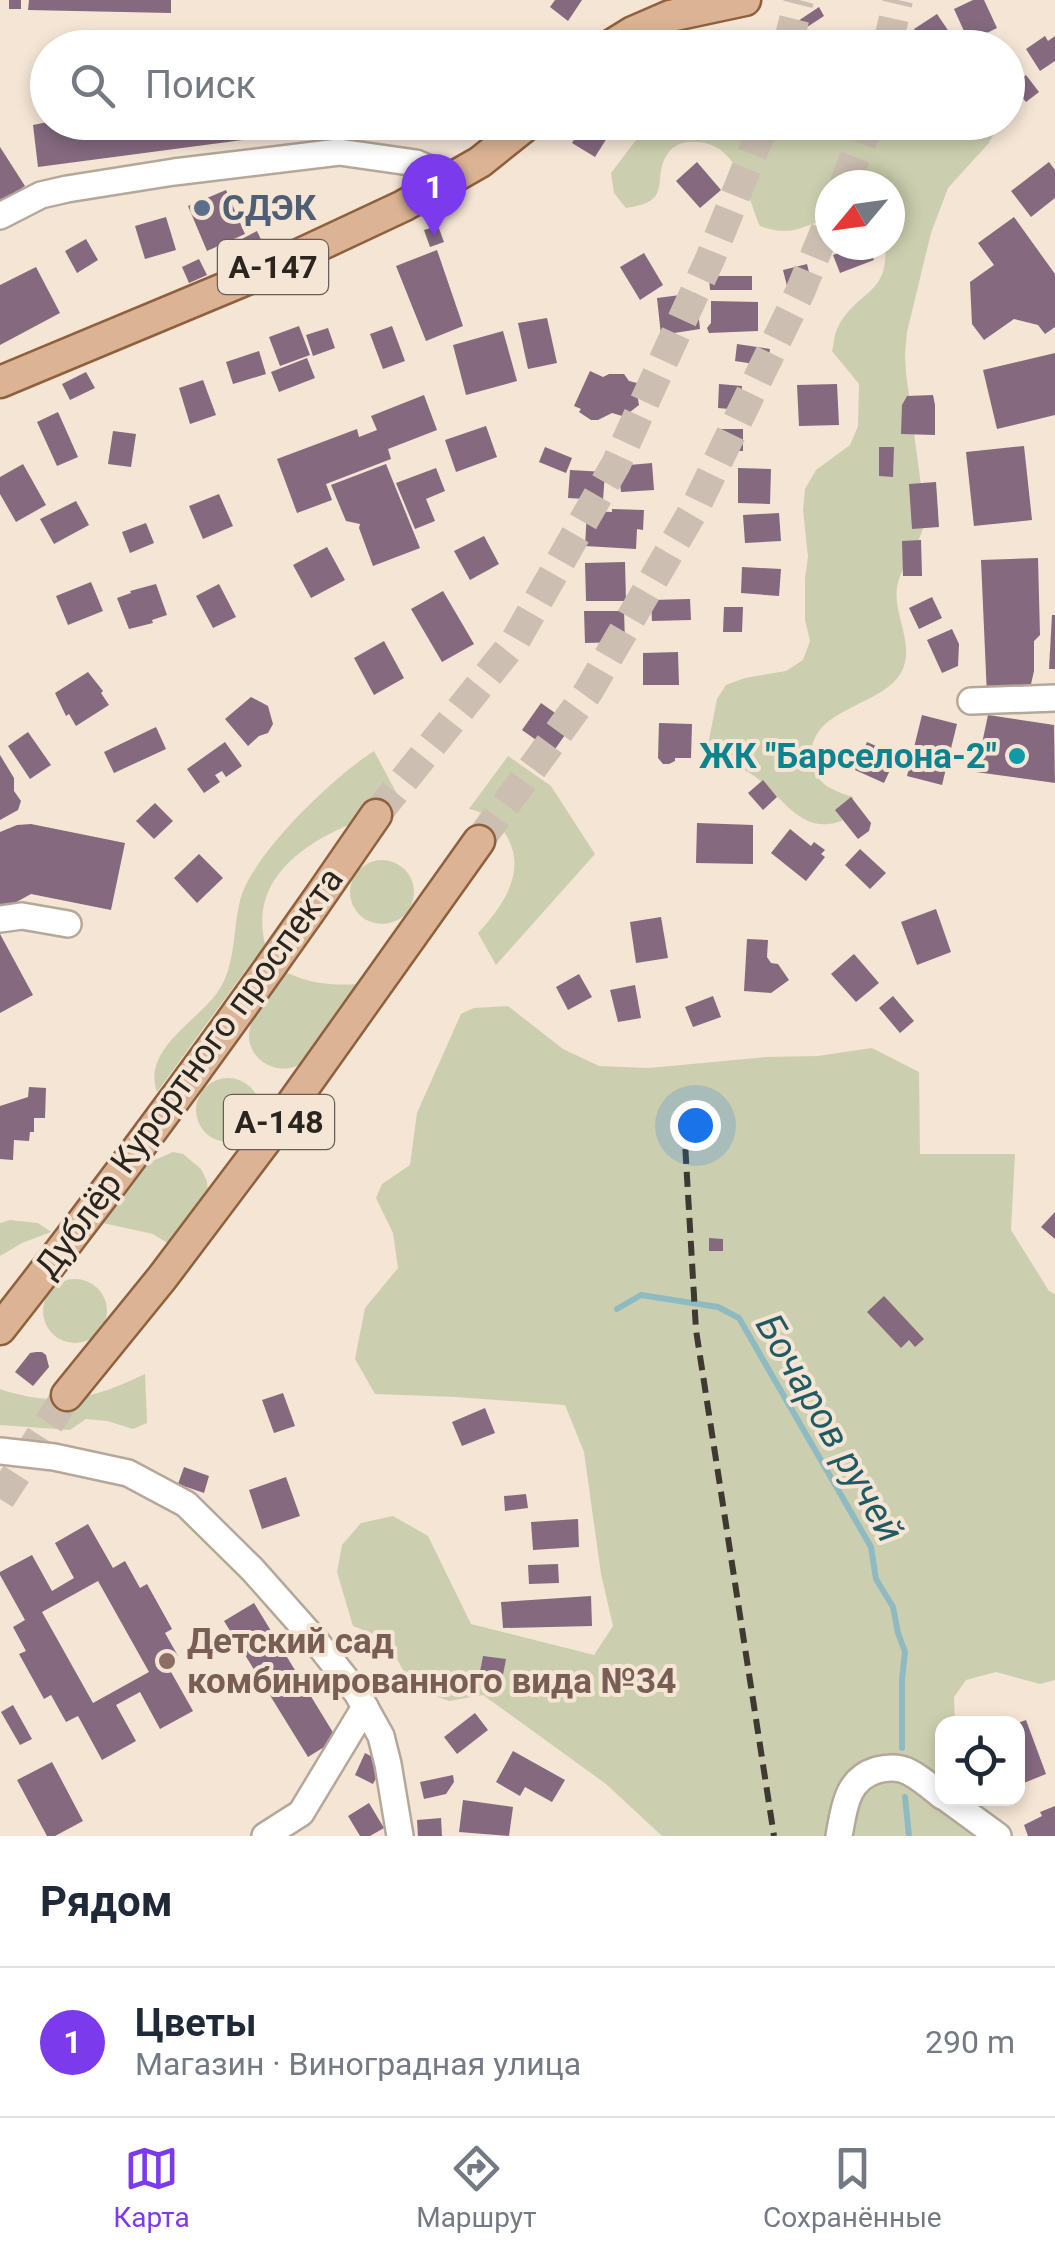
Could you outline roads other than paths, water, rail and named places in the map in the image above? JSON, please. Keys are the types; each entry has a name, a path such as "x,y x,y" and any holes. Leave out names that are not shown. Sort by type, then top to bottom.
{"main road":[{"path":"638,30 670,16 744,0"},
{"name":"А-147","path":"0,382 247,278 403,206 453,179 509,140"},
{"name":"Дублёр Курортного проспекта","path":"0,1330 134,1156 376,815"},
{"name":"А-148","path":"67,1395 272,1132 479,840"}],"street":[{"path":"0,216 67,188 339,152 416,163 453,179"},
{"path":"971,701 1055,698"},
{"path":"0,920 22,916 68,924"},
{"path":"0,1452 54,1457 128,1473 186,1504 252,1569 357,1693 381,1736 400,1836"},
{"path":"265,1836 301,1813 365,1707"},
{"path":"839,1836 846,1799 855,1782 869,1772 884,1768 906,1770 935,1791"},
{"path":"956,1806 998,1836"}],"waterway":[{"name":"Бочаров ручей","path":"617,1309 641,1295 718,1307 739,1318 871,1547 876,1579 893,1607 905,1652 902,1748"},
{"name":"Бочаров ручей","path":"905,1797 909,1836"}],"tunnel":[{"path":"792,30 799,0"},
{"path":"891,30 898,0"},
{"path":"376,815 515,641 616,464 710,259 758,140"},
{"path":"850,170 862,140"},
{"path":"479,841 588,692 696,506 815,256"},
{"path":"0,1499 67,1395"}],"railway":[{"path":"684,1126 696,1330 774,1836"}],"place":[{"name":"СДЭК","path":"202,208"},
{"name":"Цветы","path":"434,236"},
{"name":"ЖК \"Барселона-2\"","path":"1017,756"},
{"name":"Детский сад комбинированного вида №34","path":"167,1661"}]}
